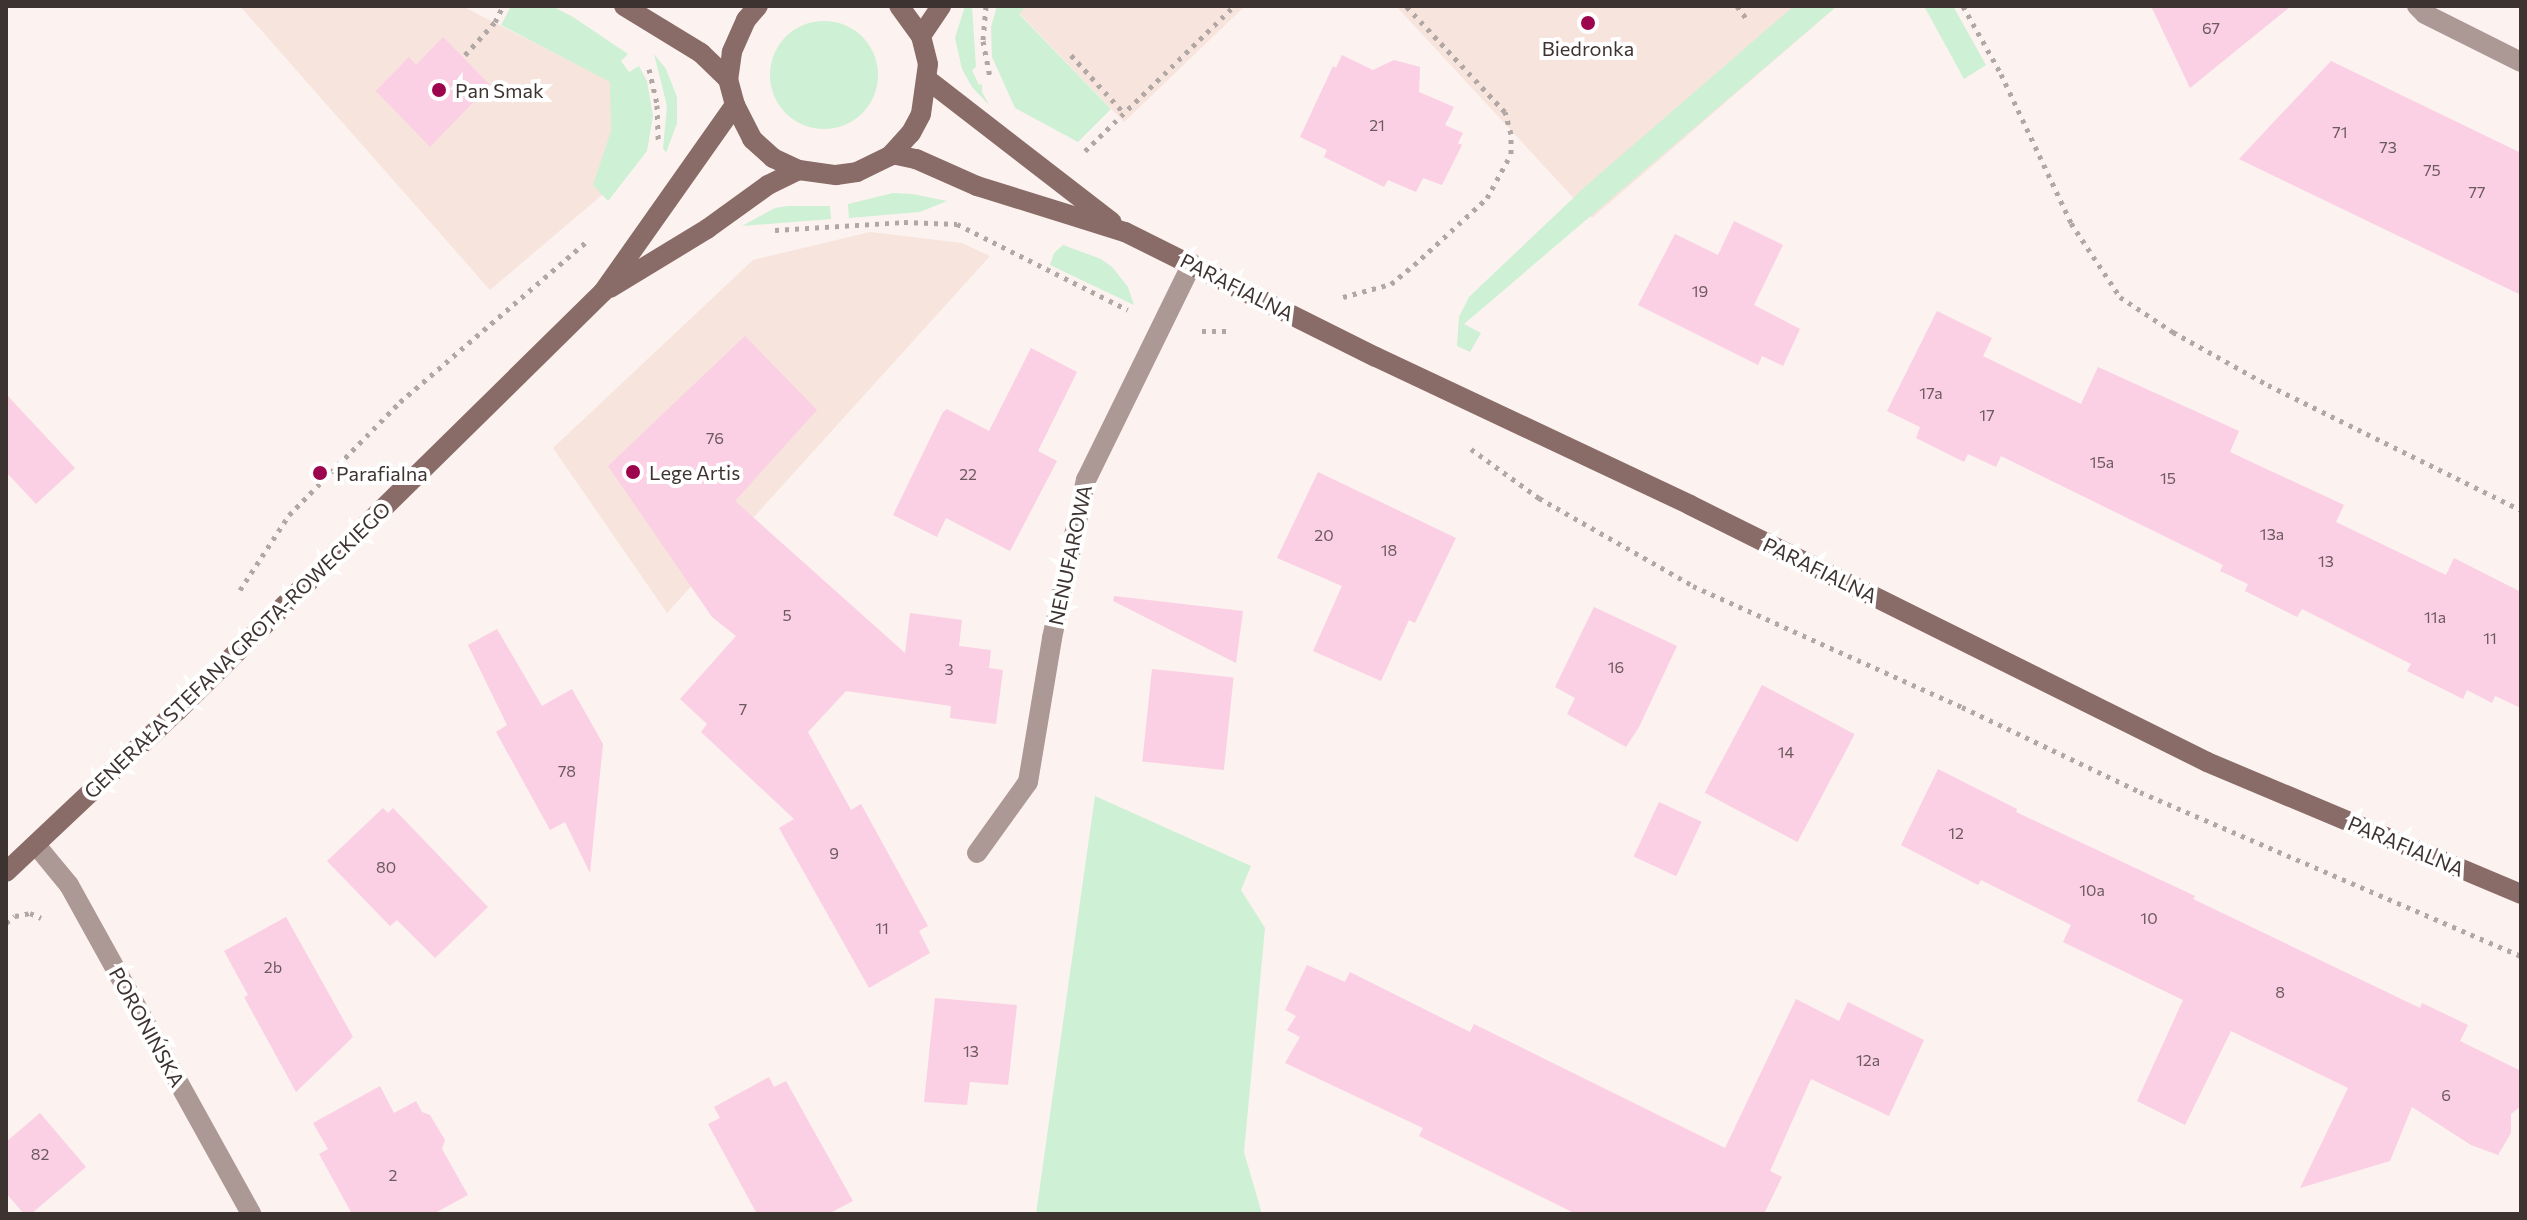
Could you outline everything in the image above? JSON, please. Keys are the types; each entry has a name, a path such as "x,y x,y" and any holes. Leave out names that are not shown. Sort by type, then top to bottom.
{"street":[{"path":"624,6 701,53 728,79"},
{"path":"758,6 738,36 728,79 735,105 752,139 773,158 799,170 836,175 857,172 892,154 911,133 921,114 928,80 921,36 899,6"},
{"path":"921,36 941,6"},
{"path":"2417,6 2425,14 2521,62"},
{"name":"PARAFIALNA","path":"928,80 1125,232"},
{"name":"GENERAŁA STEFANA GROTA-ROWECKIEGO","path":"6,872 177,711 603,292 735,105"},
{"name":"PARAFIALNA","path":"892,154 916,159 977,186 1125,232 2207,762 2521,894"},
{"name":"GENERAŁA STEFANA GROTA-ROWECKIEGO","path":"603,292 707,229 768,185 799,170"},
{"name":"NENUFAROWA","path":"977,853 1028,782 1052,638 1086,480 1192,264"},
{"name":"PORONIŃSKA","path":"36,845 69,885 251,1214"}],"path":[{"path":"465,55 495,22 503,6"},
{"path":"986,6 983,41 986,67 994,87"},
{"path":"1078,157 1234,6"},
{"path":"1342,297 1391,284 1414,265 1487,198 1511,154 1511,134 1505,112 1406,6"},
{"path":"1737,6 1746,18"},
{"path":"1963,6 2001,74 2071,223 2120,297 2173,332 2268,385 2521,510"},
{"path":"1071,55 1124,113"},
{"path":"645,62 653,79 661,132 655,154"},
{"path":"771,230 904,222 957,224 1130,311"},
{"path":"255,564 289,515 400,402 569,260 589,239"},
{"path":"1196,330 1231,330 1242,335"},
{"path":"1468,446 1539,498 1693,586 1962,707 2140,792 2521,956"},
{"path":"6,923 15,916 30,913 42,919"}],"shaded area":[{"path":"240,6 462,6 621,87 602,195 490,290"},
{"path":"1026,6 1245,6 1124,122 1019,13"},
{"path":"1396,6 1837,6 1592,218"},
{"path":"870,232 962,243 990,256 667,613 553,448 753,260"}],"green space":[{"path":"511,6 552,6 573,17 628,54 621,61 629,72 639,66 647,81 653,116 647,151 608,201 593,185 611,131 610,82 501,25"},
{"path":"965,6 972,6 976,67 972,70 979,85 982,84 982,92 989,105 972,87 962,69 955,38"},
{"path":"997,6 1026,6 1019,14 1111,109 1078,142 1015,108 992,57 991,27"},
{"path":"1794,6 1837,6 1464,324 1481,333 1470,352 1457,346 1459,317 1469,297 1587,185"},
{"path":"1924,6 1953,6 1986,65 1964,79"},
{"path":"824,21 845,25 862,37 874,54 878,75 874,96 862,113 845,125 824,129 803,125 786,113 774,96 770,75 774,54 786,37 803,25"},
{"path":"654,54 666,69 677,97 677,123 666,153 663,148 667,106"},
{"path":"893,193 947,201 920,212 849,218 848,204"},
{"path":"830,206 831,219 742,226 775,208"},
{"path":"1063,245 1101,259 1112,267 1128,287 1134,305 1050,265 1054,253"},
{"path":"1095,796 1251,866 1241,890 1265,928 1244,1152 1262,1214 1036,1214"}],"building":[{"path":"2151,6 2291,6 2190,88"},
{"path":"443,37 490,85 430,147 376,91 409,57 416,65"},
{"path":"1342,55 1373,70 1394,60 1420,67 1419,92 1454,107 1445,125 1463,133 1458,143 1462,145 1442,185 1423,178 1416,192 1388,180 1384,187 1324,157 1327,150 1300,137 1333,66 1336,68"},
{"path":"2331,61 2521,153 2521,295 2239,159"},
{"path":"1734,221 1783,245 1754,305 1800,329 1783,366 1762,356 1758,365 1638,305 1675,234 1718,255"},
{"path":"1937,311 1992,338 1983,356 2081,404 2098,367 2239,431 2230,452 2344,505 2336,522 2446,575 2454,558 2521,592 2521,708 2495,696 2492,703 2467,690 2463,699 2407,671 2411,664 2302,609 2297,617 2245,591 2248,584 2220,571 2223,565 2001,456 1996,467 1968,454 1964,462 1916,438 1920,427 1887,411"},
{"path":"745,336 817,410 735,501 905,653 910,613 962,620 959,646 991,650 989,668 1003,670 996,724 950,718 951,706 846,691 808,732 851,810 861,804 928,926 919,931 930,953 869,988 779,828 794,819 701,732 707,724 680,699 736,636 712,617 608,466"},
{"path":"1031,348 1077,372 1038,451 1057,461 1010,551 946,518 937,537 893,515 943,412 947,409 989,431"},
{"path":"6,394 75,468 36,504 6,472"},
{"path":"1318,472 1456,538 1415,623 1409,620 1381,681 1313,651 1342,586 1277,558"},
{"path":"1114,596 1243,611 1236,663 1113,601"},
{"path":"1594,607 1677,646 1639,727 1626,747 1567,714 1575,698 1555,687"},
{"path":"497,629 542,706 572,689 603,744 590,873 565,822 550,830 496,732 507,725 468,645"},
{"path":"1152,669 1234,678 1224,770 1142,761"},
{"path":"1762,685 1855,734 1797,842 1705,793"},
{"path":"1938,769 2017,809 2016,812 2195,896 2193,899 2420,1008 2422,1003 2468,1025 2460,1041 2521,1071 2521,1106 2511,1114 2511,1133 2498,1155 2471,1145 2412,1107 2390,1161 2300,1188 2348,1088 2231,1031 2185,1125 2137,1101 2183,1000 2063,942 2071,925 1981,880 1978,885 1901,845"},
{"path":"1659,802 1702,822 1676,876 1634,856"},
{"path":"383,808 388,813 393,808 488,907 435,958 397,920 390,926 327,861"},
{"path":"286,917 353,1037 296,1092 244,997 248,995 224,951"},
{"path":"1307,965 1345,982 1350,972 1470,1032 1474,1024 1725,1148 1796,999 1839,1021 1848,1002 1924,1040 1889,1116 1811,1079 1770,1171 1782,1177 1764,1214 1576,1214 1419,1136 1423,1128 1285,1063 1300,1037 1287,1030 1296,1016 1285,1010"},
{"path":"935,998 1017,1005 1008,1085 970,1082 967,1105 924,1102"},
{"path":"769,1077 774,1087 786,1081 853,1201 828,1214 757,1214 708,1124 720,1118 714,1107"},
{"path":"380,1086 394,1113 416,1101 422,1112 430,1115 445,1140 442,1149 468,1195 433,1214 352,1214 319,1154 328,1149 313,1123"},
{"path":"40,1113 86,1167 31,1214 24,1214 6,1193 6,1142"}],"place":[{"name":"Biedronka","path":"1588,23"},
{"name":"Pan Smak","path":"439,90"},
{"name":"Lege Artis","path":"633,472"},
{"name":"Parafialna","path":"320,473"}]}
